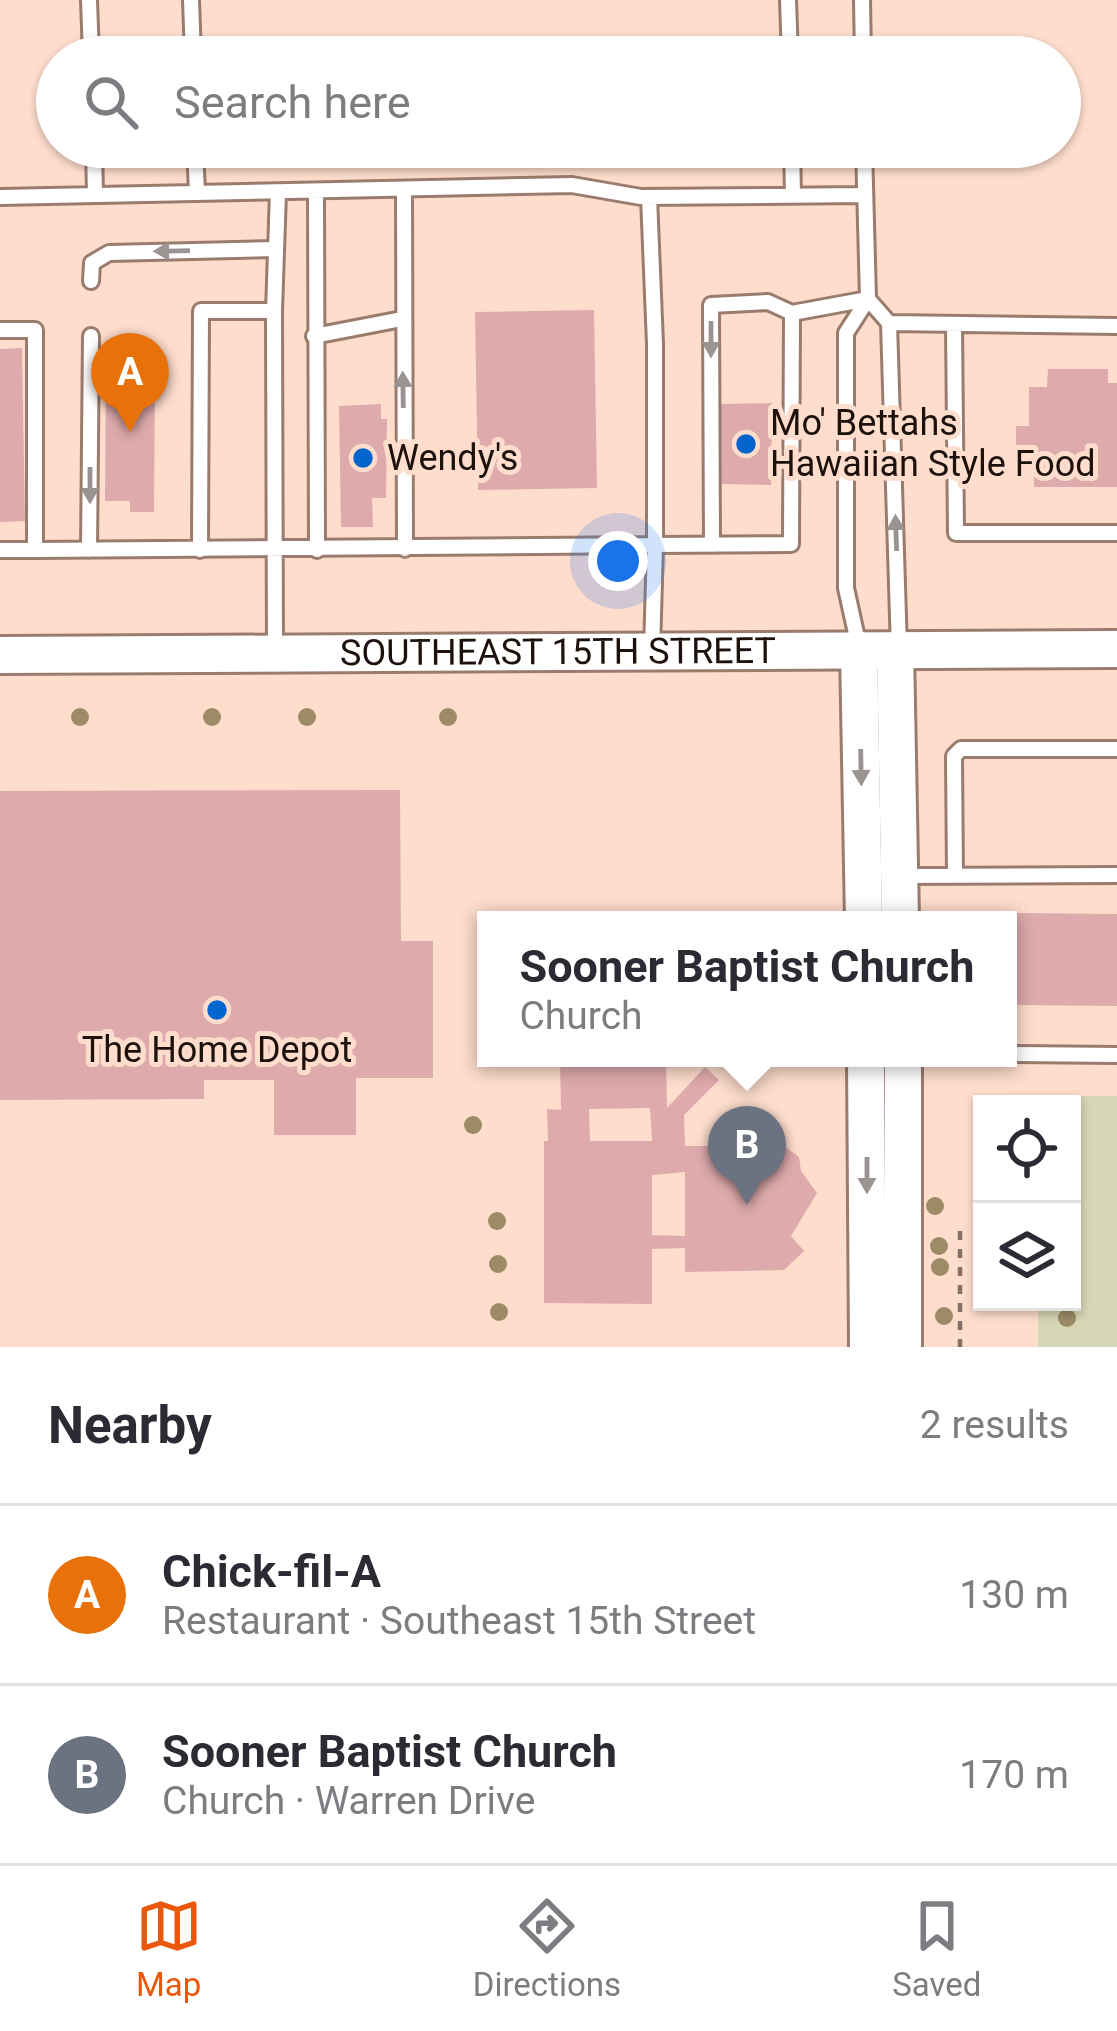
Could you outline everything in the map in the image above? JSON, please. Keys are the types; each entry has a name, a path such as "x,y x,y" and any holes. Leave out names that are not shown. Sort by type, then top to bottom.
{"main road":[{"name":"SOUTHEAST 15TH STREET","path":"0,655 1117,649"},
{"path":"884,650 900,911"},
{"path":"865,911 884,650"},
{"path":"867,1067 886,1332"},
{"path":"886,1332 902,1067"}],"lane":[{"path":"89,0 90,36"},
{"path":"191,0 192,36"},
{"path":"788,0 789,36"},
{"path":"862,0 863,36"},
{"path":"94,168 95,195"},
{"path":"196,168 197,193"},
{"path":"793,168 794,194"},
{"path":"864,168 868,299 846,333 846,588 884,650"},
{"path":"0,197 572,185 649,196 864,195"},
{"path":"404,189 405,549"},
{"path":"316,191 317,550"},
{"path":"275,653 272,551 278,192"},
{"path":"649,196 655,344 652,651"},
{"path":"92,281 92,263 109,253 274,249"},
{"path":"712,545 711,305 768,302 792,313 868,299"},
{"path":"868,299 889,323 884,650"},
{"path":"200,550 201,311 274,310"},
{"path":"0,550 791,544 792,313"},
{"path":"314,336 402,320"},
{"path":"889,323 1117,326"},
{"path":"954,325 956,533 1117,532"},
{"path":"0,330 34,329 29,462 35,550"},
{"path":"89,550 91,336"},
{"path":"955,876 954,756 962,748 1117,748"},
{"path":"899,876 1117,874"},
{"path":"1017,1054 1117,1054"}],"path":[{"path":"960,1231 960,1347"}],"green space":[{"path":"1081,1096 1117,1096 1117,1347 1038,1347 1038,1311 1081,1311"}],"building":[{"path":"594,310 597,488 478,490 475,312"},
{"path":"22,348 25,521 0,522 0,349"},
{"path":"106,363 155,363 154,512 130,512 130,501 105,501"},
{"path":"1048,369 1108,369 1108,383 1117,383 1117,487 1034,487 1034,454 1016,454 1016,426 1029,426 1029,387 1047,387"},
{"name":"Mo' Bettahs Hawaiian Style Food","path":"772,403 771,485 720,484 720,404"},
{"name":"Wendy's","path":"381,404 381,419 387,419 386,498 372,498 373,527 341,527 339,406"},
{"name":"The Home Depot","path":"400,790 401,941 433,941 433,1078 356,1078 356,1135 274,1135 274,1080 204,1080 204,1099 0,1100 0,791"},
{"path":"1017,913 1117,914 1117,1006 1017,1005"},
{"path":"560,1067 666,1067 667,1108 705,1067 719,1080 684,1115 685,1146 773,1146 776,1140 799,1157 801,1171 817,1193 791,1236 804,1251 784,1270 685,1272 685,1248 652,1249 652,1304 544,1303 547,1109 561,1110","holes":["650,1108 652,1141 590,1141 589,1109","685,1172 685,1236 652,1235 652,1175"]}],"place":[{"name":"Chick-fil-A","path":"130,432"},
{"name":"Mo' Bettahs Hawaiian Style Food","path":"746,444"},
{"name":"Wendy's","path":"363,458"},
{"name":"The Home Depot","path":"217,1010"},
{"name":"Sooner Baptist Church","path":"747,1205"}]}
